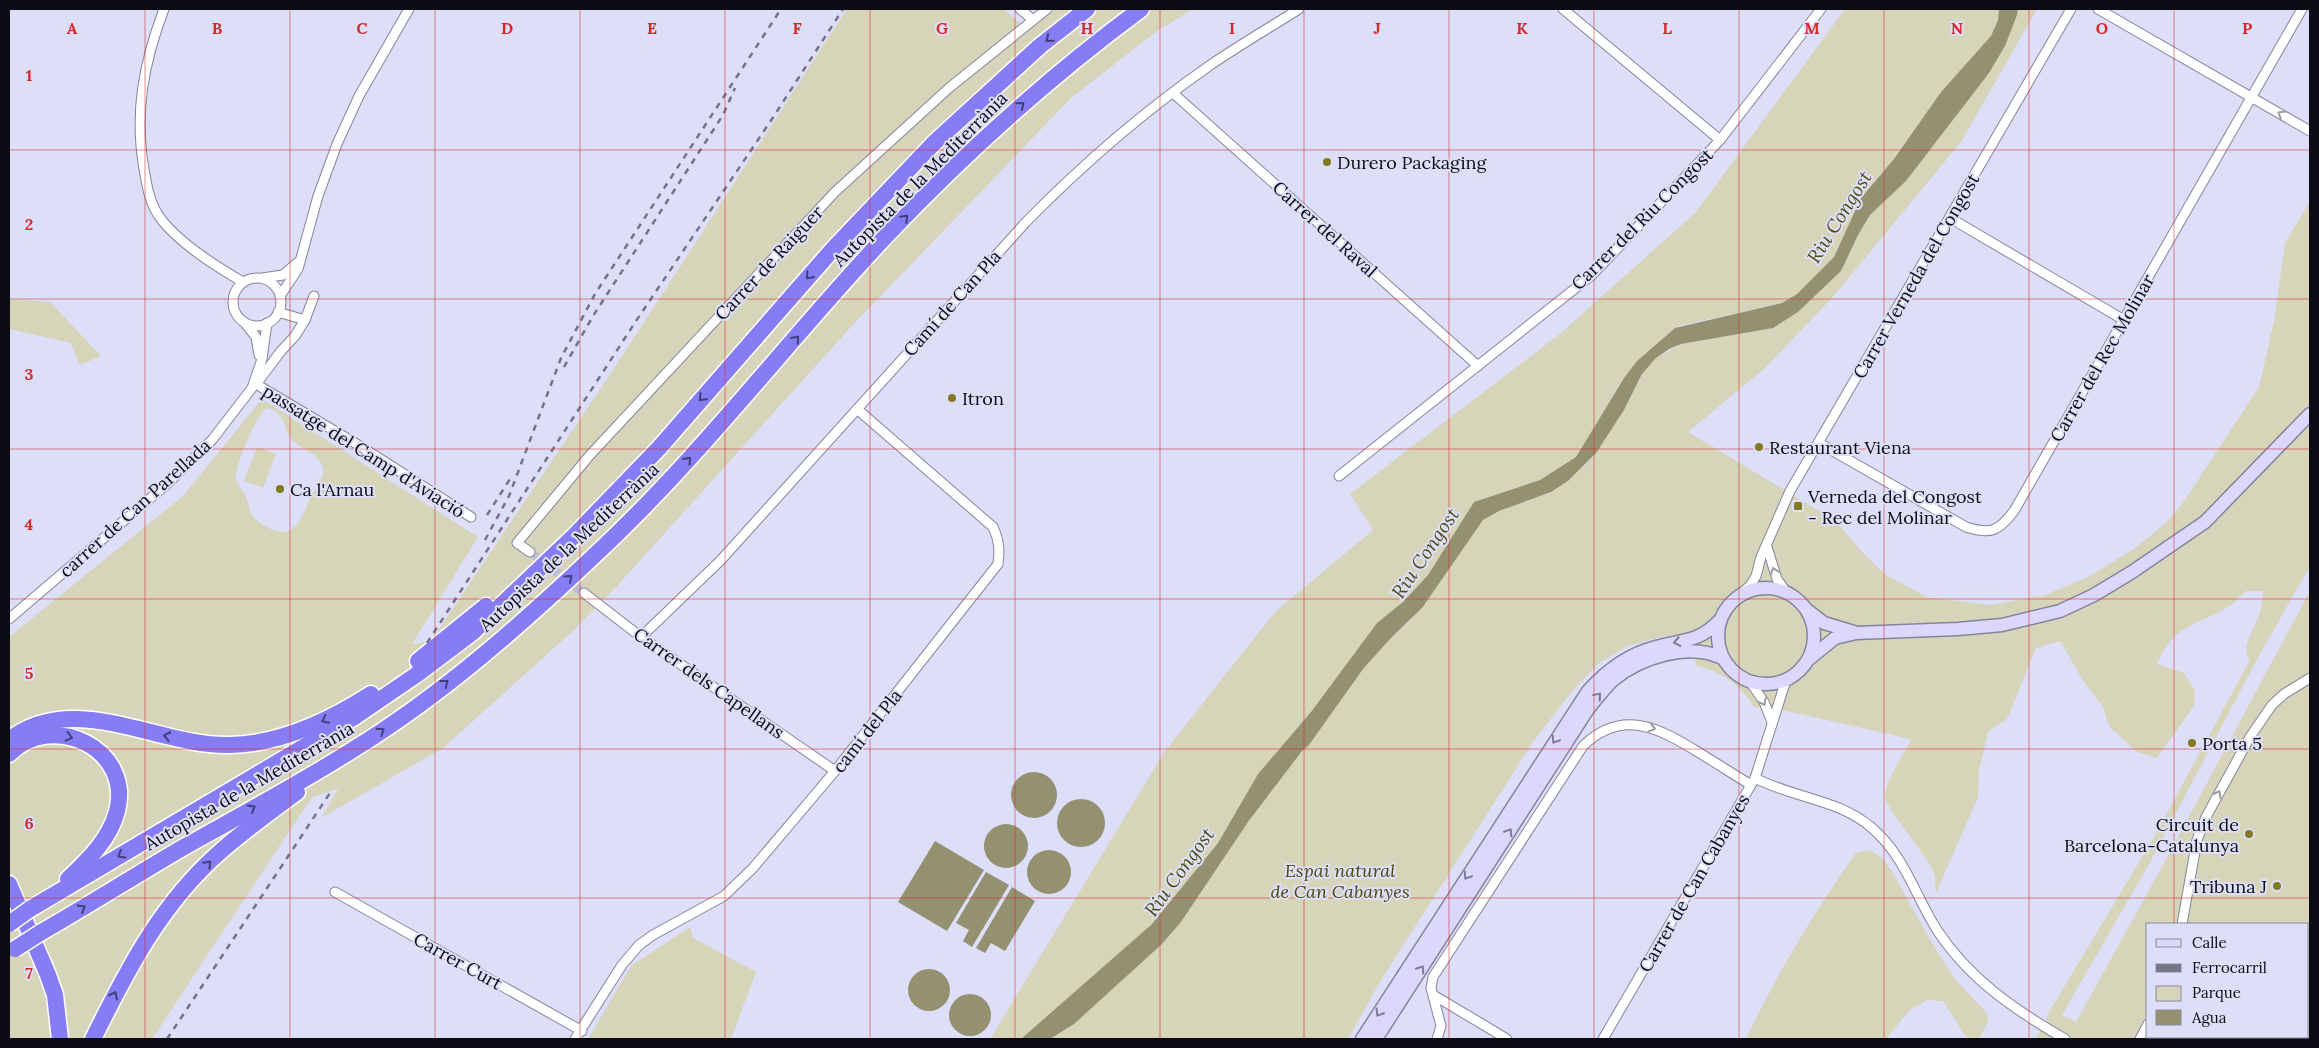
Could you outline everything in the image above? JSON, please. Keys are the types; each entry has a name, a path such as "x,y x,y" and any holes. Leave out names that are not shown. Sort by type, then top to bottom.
{"highway":[{"name":"Autopista de la Mediterrània","path":"9,924 52,895 294,754 416,675 473,632 574,536 659,448 833,249 934,143 1040,46 1087,9"},
{"name":"Autopista de la Mediterrània","path":"12,951 141,872 355,749 407,713 480,657 597,553 656,496 886,236 1005,118 1090,47 1141,9"},
{"path":"9,740 31,726 57,720 106,722 190,740 227,745 263,742 297,732 336,714 410,668 574,536"},
{"path":"9,754 28,739 47,735 64,735 92,746 108,763 116,780 118,806 112,828 88,859 52,895"},
{"path":"93,1039 136,955 154,925 188,885 230,844 355,749"},
{"path":"9,884 55,995 60,1039"},
{"path":"9,909 39,979 48,1011 50,1039"}],"street":[{"path":"164,9 149,52 140,96 140,133 147,187 161,220 177,236 243,282"},
{"path":"217,265 232,284 234,310 244,322 252,325 267,323 278,312 280,296 298,269 318,196 337,144 359,96 409,9"},
{"path":"1020,9 1033,20"},
{"name":"Carrer de Raiguer","path":"530,552 517,542 590,455 835,192 948,88 1047,9"},
{"name":"Camí de Can Pla","path":"640,637 721,560 1056,191 1106,146 1173,92 1209,66 1299,9"},
{"path":"1563,9 1720,140"},
{"name":"Carrer del Riu Congost","path":"1339,476 1592,275 1720,140 1821,9"},
{"name":"Carrer Verneda del Congost","path":"1738,596 1750,586 1790,491 2071,9"},
{"path":"2098,9 2310,131"},
{"name":"Carrer del Rec Molinar","path":"1819,443 1966,527 1978,531 1994,530 2004,524 2014,511 2302,9"},
{"name":"Carrer del Raval","path":"1173,92 1478,366"},
{"path":"1950,218 2124,320"},
{"path":"234,294 243,282 283,275 292,269 302,257"},
{"path":"258,278 272,283 280,296"},
{"name":"carrer de Can Parellada","path":"9,619 190,462 227,422 281,351 295,336 305,320 314,296"},
{"path":"278,312 305,320"},
{"name":"carrer de Can Parellada","path":"244,322 258,342 258,372"},
{"name":"carrer de Can Parellada","path":"254,386 262,359 267,323"},
{"name":"passatge del Camp d'Aviació","path":"254,386 360,446 471,517"},
{"name":"camí del Pla","path":"575,1039 582,1031 622,965 639,945 653,935 724,896 753,868 835,771 998,564 1000,550 998,538 993,527 857,408"},
{"path":"1809,658 1835,638 1856,632 1958,629 2002,625 2060,611 2094,595 2132,572 2204,522 2310,414"},
{"path":"1767,547 1777,579 1787,593 1824,624 1856,632"},
{"path":"1362,1039 1588,691 1611,669 1634,655 1655,647 1703,636 1719,621 1738,596 1750,590 1762,588 1775,589 1787,593"},
{"name":"Carrer dels Capellans","path":"584,593 640,637 835,771"},
{"path":"1719,621 1718,646 1722,658 1730,669 1751,683 1775,684 1786,680 1803,668 1809,658 1813,646 1814,633 1812,620 1806,608"},
{"path":"1376,1039 1588,709 1604,690 1618,676 1633,668 1670,654 1699,651 1722,658"},
{"path":"2182,923 2197,840 2206,817 2250,737 2272,705 2284,694 2310,678"},
{"name":"Carrer de Can Cabanyes","path":"1603,1039 1753,782 1786,680"},
{"path":"1751,683 1764,702 1772,722"},
{"path":"1436,1039 1441,1026 1431,984 1433,977 1583,746 1607,729 1633,724 1660,730 1753,782 1838,806 1871,827 1895,852 1937,931 1964,965 2000,999 2023,1015 2065,1039"},
{"name":"Carrer Curt","path":"335,892 582,1031"},
{"path":"1434,996 1507,1039"},
{"path":"2140,1039 2146,1028"}],"green space":[{"path":"847,9 1003,9 1028,29 1055,9 1193,9 1157,31 1071,98 850,328 617,586 574,630 443,748 321,818 338,789 312,797 152,1039 9,1039 9,637 183,496 262,399 478,537 412,644 431,641 611,373","holes":["266,408 272,409 280,415 291,438 299,446 314,455 321,463 323,469 321,479 300,520 289,531 282,532 272,530 254,518 236,477 242,452 252,431"]},
{"path":"1845,9 1999,9 1998,20 1991,36 1941,92 1894,159 1861,198 1834,257 1797,294 1782,303 1679,326 1671,331 1637,361 1621,382 1576,457 1540,480 1474,502 1428,575 1403,602 1377,623 1311,712 1258,774 1218,843 1152,924 1021,1039 990,1039 1165,751 1275,612 1373,530 1350,494 1561,333 1696,212"},
{"name":"Espai natural de Can Cabanyes","path":"2018,9 2037,9 1961,142 1832,298 1765,368 1688,432 1836,521 1861,551 1886,575 1927,597 1991,605 2045,595 2088,577 2134,549 2166,523 2185,500 2259,387 2274,321 2285,243 2310,201 2310,566 2255,663 2153,857 2062,1015 2076,1022 2163,865 2310,591 2310,1039 2036,1039 2052,1007 2154,837 2250,660 2246,649 2262,604 2263,591 2246,591 2233,604 2186,628 2170,641 2163,651 2157,664 2184,673 2195,691 2194,706 2157,758 2137,752 2109,726 2103,707 2084,682 2060,641 2036,648 2007,719 1988,732 1979,770 1978,797 1936,893 1935,875 1930,865 1891,810 1885,795 1892,773 1911,739 1786,711 1754,707 1743,692 1729,680 1713,671 1696,666 1692,632 1665,636 1628,646 1599,663 1573,690 1533,742 1381,980 1348,1039 1050,1039 1077,1021 1162,944 1181,922 1248,822 1302,751 1309,745 1363,669 1390,639 1408,623 1426,601 1483,520 1499,511 1551,492 1568,481 1590,460 1624,410 1644,371 1656,358 1681,344 1773,328 1798,312 1841,271 1870,215 1906,181 1989,73 2005,46"},
{"path":"9,299 50,302 101,356 80,365 71,343 9,329"},
{"path":"257,447 276,454 263,488 244,481"},
{"path":"1870,850 1882,858 1891,870 1932,943 1955,979 1987,1013 1988,1022 1979,1039 1966,1037 1943,1001 1927,1000 1909,1011 1886,1039 1746,1039 1783,968 1826,897 1856,853"},
{"path":"690,927 693,938 756,972 731,1039 588,1039 631,966"}],"water":[{"path":"1999,9 2018,9 2005,46 1989,73 1906,181 1870,215 1841,271 1798,312 1773,328 1681,344 1669,349 1656,358 1642,374 1624,410 1596,453 1568,481 1551,492 1499,511 1483,520 1422,608 1363,669 1309,745 1302,751 1248,822 1181,922 1162,944 1074,1024 1050,1039 1021,1039 1152,924 1218,843 1258,774 1311,712 1377,623 1403,602 1428,575 1474,502 1540,480 1576,457 1624,378 1637,361 1675,328 1782,303 1797,294 1834,257 1861,198 1894,159 1941,92 1991,36 1998,20"},
{"path":"1029,772 1039,772 1051,778 1056,786 1056,804 1051,812 1043,817 1029,818 1021,815 1014,808 1011,800 1011,790 1014,782 1021,775"},
{"path":"1081,799 1090,801 1098,806 1103,814 1105,823 1103,832 1098,840 1090,845 1081,847 1072,845 1064,840 1059,832 1057,823 1059,814 1064,806 1072,801"},
{"path":"1006,824 1018,828 1024,834 1028,846 1024,858 1018,864 1006,868 994,864 988,858 984,846 988,834 994,828"},
{"path":"935,841 984,870 947,931 898,902"},
{"path":"1049,850 1061,854 1067,860 1071,872 1067,884 1061,890 1049,894 1037,890 1031,884 1027,872 1031,860 1037,854"},
{"path":"986,872 1009,885 972,947 963,941 969,930 956,923"},
{"path":"1012,887 1035,901 1005,951 991,943 985,953 976,948"},
{"path":"933,969 941,972 947,978 950,990 947,1002 941,1008 925,1011 917,1008 911,1002 908,986 911,978 917,972"},
{"path":"974,994 982,997 988,1003 991,1015 988,1027 982,1033 966,1036 958,1033 952,1027 949,1011 952,1003 958,997"}],"tunnel":[{"path":"530,552 584,593"}],"railway":[{"path":"485,540 509,496 561,358 595,294 781,9"},
{"path":"427,643 636,321 772,119 843,9"},
{"path":"564,367 593,316 723,115 735,88"},
{"path":"487,515 510,479"},
{"path":"167,1039 332,790"}],"place":[{"name":"Durero Packaging","path":"1327,162"},
{"name":"Itron","path":"952,398"},
{"name":"Restaurant Viena","path":"1759,447"},
{"name":"Ca l'Arnau","path":"280,489"},
{"name":"Verneda del Congost - Rec del Molinar","path":"1798,506"},
{"name":"Porta 5","path":"2192,743"},
{"name":"Circuit de Barcelona-Catalunya","path":"2249,834"},
{"name":"Tribuna J","path":"2277,886"}],"water label":[{"name":"Riu Congost","path":"1839,217"},
{"name":"Riu Congost","path":"1425,553"},
{"name":"Riu Congost","path":"1179,872"}]}
